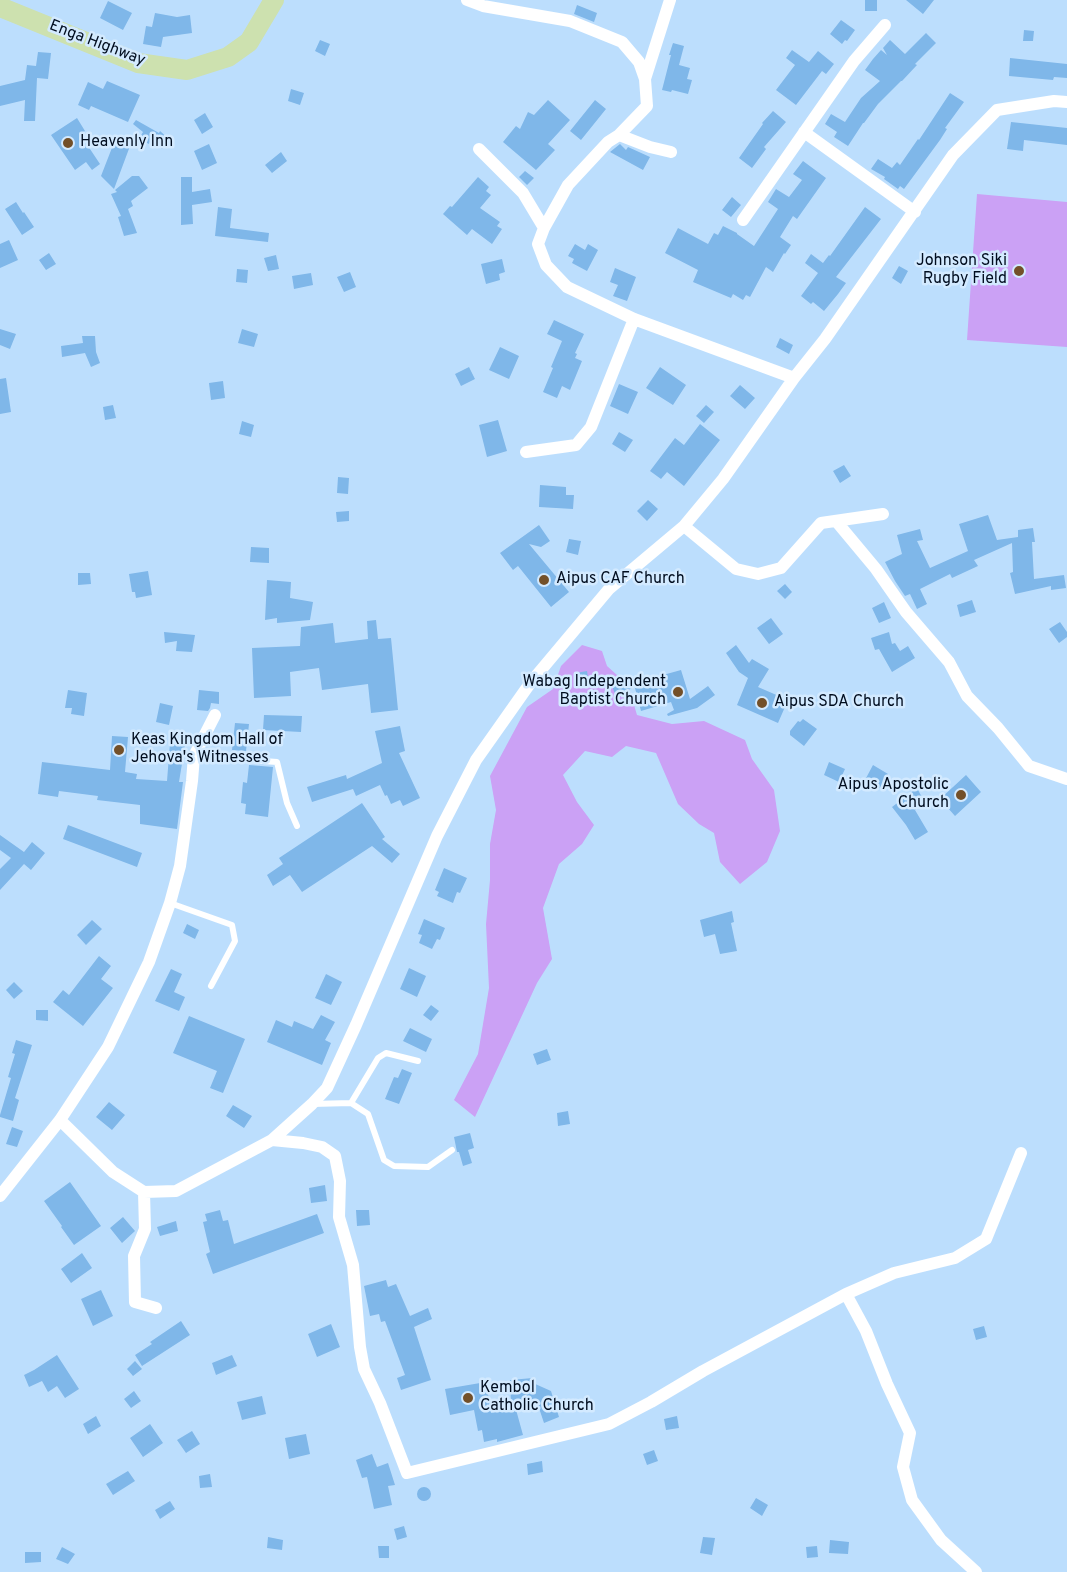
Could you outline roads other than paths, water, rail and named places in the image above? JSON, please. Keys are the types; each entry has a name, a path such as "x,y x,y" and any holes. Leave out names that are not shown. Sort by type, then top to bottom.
{"main road":[{"name":"Enga Highway","path":"0,7 138,63 188,70 228,57 249,42 274,0"}],"street":[{"path":"467,0 483,6 570,21 622,42 639,62 645,79 647,106 608,142 568,185 544,228 538,244 546,265 567,287 634,319 794,378"},
{"path":"645,79 670,0"},
{"path":"743,220 854,61 885,25"},
{"path":"60,1120 113,1172 144,1192 176,1191 272,1140 312,1104 327,1088 357,1025 437,836 476,760 531,682 609,589 684,526 723,479 794,378 825,339 953,155 997,110 1053,101 1067,102"},
{"path":"804,132 915,212"},
{"path":"618,135 671,152"},
{"path":"479,149 524,193 544,228"},
{"path":"526,452 576,445 591,427 634,319"},
{"path":"684,526 736,569 758,574 781,568 821,523 883,514"},
{"path":"836,521 876,569 906,612 949,662 967,696 998,728 1029,766 1067,779"},
{"path":"0,1196 60,1120 108,1047 149,962 170,903 180,866 194,756 215,715"},
{"path":"272,1140 303,1143 322,1148 335,1156 340,1181 339,1217 353,1265 364,1369 407,1473 609,1424 846,1294 894,1273 955,1258 986,1239 1021,1152"},
{"path":"144,1192 145,1229 134,1256 135,1302 156,1308"},
{"path":"846,1294 866,1331 910,1433 903,1467 912,1500 941,1540 976,1572"}],"lane":[{"path":"194,756 277,762 287,803 297,826"},
{"path":"170,903 232,925 235,941 211,986"},
{"path":"351,1103 378,1058 386,1053 418,1062"},
{"path":"312,1104 351,1103 368,1114 384,1160 394,1166 428,1167 452,1150"}],"place":[{"name":"Heavenly Inn","path":"68,143"},
{"name":"Johnson Siki Rugby Field","path":"1019,271"},
{"name":"Aipus CAF Church","path":"544,580"},
{"name":"Wabag Independent Baptist Church","path":"678,692"},
{"name":"Aipus SDA Church","path":"762,703"},
{"name":"Keas Kingdom Hall of Jehova's Witnesses","path":"119,750"},
{"name":"Aipus Apostolic Church","path":"961,795"},
{"name":"Kembol Catholic Church","path":"468,1398"}]}
